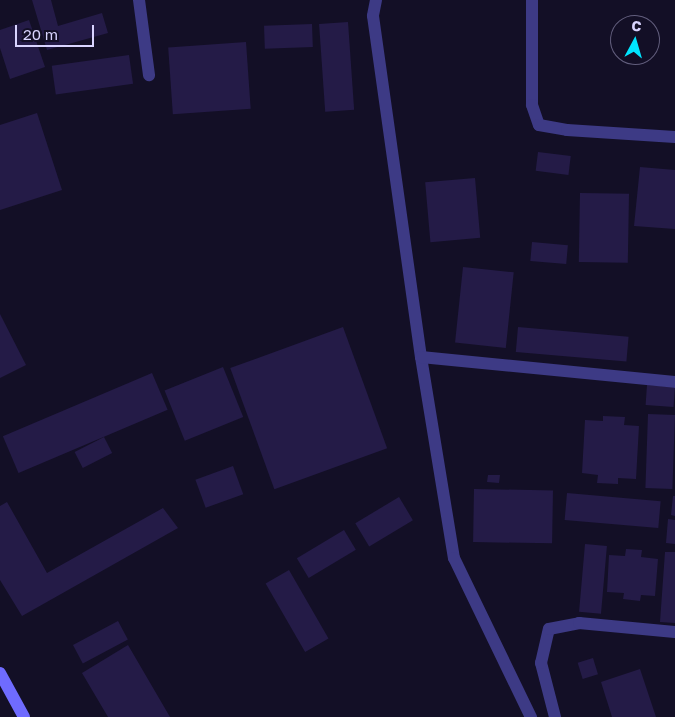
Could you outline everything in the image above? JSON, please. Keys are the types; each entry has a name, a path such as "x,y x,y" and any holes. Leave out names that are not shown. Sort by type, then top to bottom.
{"main road":[{"path":"0,673 24,717"}],"street":[{"path":"140,0 149,75"},
{"path":"376,0 373,16 421,357 454,558 531,717"},
{"path":"532,0 532,105 539,124 567,130 675,137"},
{"path":"421,357 675,382"},
{"path":"555,717 541,663 549,629 579,624 675,632"}],"building":[{"path":"32,0 51,0 58,26 102,13 108,33 47,50"},
{"path":"29,20 45,67 10,79 0,48 0,30"},
{"path":"348,22 354,110 325,112 319,24"},
{"path":"312,24 313,47 265,49 264,26"},
{"path":"246,42 251,109 173,114 168,47"},
{"path":"129,55 133,84 56,95 52,66"},
{"path":"37,113 62,190 0,210 0,125"},
{"path":"538,152 571,156 568,175 536,171"},
{"path":"640,167 675,170 675,229 634,226"},
{"path":"475,178 480,238 430,242 425,182"},
{"path":"580,193 629,194 628,263 579,262"},
{"path":"532,242 568,245 566,264 530,261"},
{"path":"463,267 514,272 506,348 455,343"},
{"path":"0,314 26,365 0,378"},
{"path":"343,327 387,448 274,489 230,368"},
{"path":"518,327 629,337 626,362 516,352"},
{"path":"223,367 243,417 185,441 165,391"},
{"path":"152,373 168,410 19,473 3,436"},
{"path":"647,385 675,387 674,407 646,405"},
{"path":"648,414 675,415 672,489 645,488"},
{"path":"603,416 625,417 624,425 639,426 636,479 618,478 618,484 597,483 598,475 582,473 585,420 603,421"},
{"path":"104,437 112,453 83,468 75,452"},
{"path":"233,466 243,494 206,508 195,480"},
{"path":"488,475 500,475 499,483 487,482"},
{"path":"474,489 553,490 552,543 473,542"},
{"path":"567,493 661,501 658,528 565,520"},
{"path":"673,496 675,496 675,516 671,515"},
{"path":"399,497 413,520 369,546 355,523"},
{"path":"7,502 47,573 163,508 178,528 22,616 0,580 0,506"},
{"path":"668,519 675,520 675,544 666,543"},
{"path":"344,530 356,550 309,578 297,558"},
{"path":"585,544 607,546 601,614 579,612"},
{"path":"626,549 642,550 641,557 658,559 655,596 641,595 640,601 623,599 624,593 607,592 609,555 625,556"},
{"path":"665,552 675,552 675,623 660,622"},
{"path":"289,570 328,638 305,652 266,584"},
{"path":"118,621 128,640 83,663 73,645"},
{"path":"128,645 170,717 108,717 82,673"},
{"path":"593,658 598,674 583,679 578,663"},
{"path":"640,669 656,717 612,717 601,682"}]}
